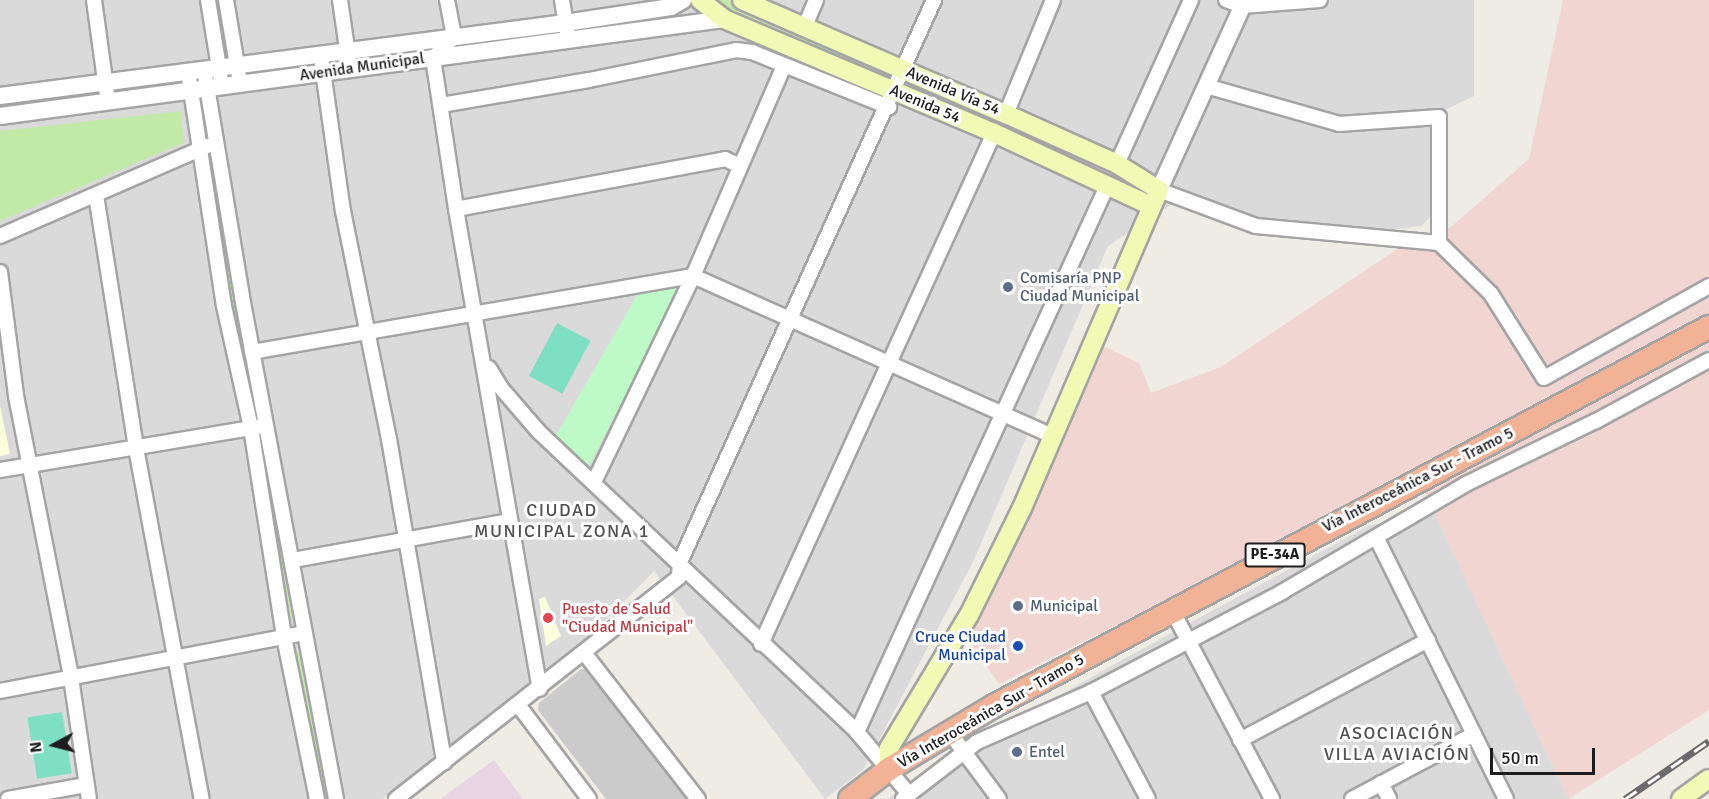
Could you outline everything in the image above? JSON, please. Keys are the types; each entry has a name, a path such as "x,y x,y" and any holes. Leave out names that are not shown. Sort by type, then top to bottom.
{"highway":[{"name":"Vía Interoceánica Sur - Tramo 5","path":"850,799 889,769 1172,610 1709,327"}],"main road":[{"name":"Avenida 54","path":"700,0 724,19 892,99 994,133 1107,186 1155,198"},
{"name":"Avenida Vía 54","path":"742,0 1117,164 1155,198"},
{"path":"889,769 889,748 969,615 1021,510 1155,198"},
{"path":"1681,799 1709,779"}],"street":[{"path":"94,0 108,102"},
{"path":"208,0 204,69 207,88 218,141 252,352 268,424 304,633 336,799"},
{"path":"226,0 240,83"},
{"path":"340,0 350,69"},
{"path":"447,0 454,37 433,58 456,209 485,361 509,521 540,689"},
{"path":"562,0 568,41"},
{"name":"Avenida Municipal","path":"0,96 654,10 683,0"},
{"path":"805,26 816,0"},
{"path":"396,799 519,706 679,577 680,562 892,99 934,0"},
{"path":"1006,114 1053,0"},
{"path":"1117,164 1191,0"},
{"path":"1226,0 1243,3 1320,0"},
{"path":"1243,3 1155,198 1256,226 1439,243 1491,294 1544,378 1709,286"},
{"name":"Avenida Municipal","path":"0,116 724,19"},
{"path":"441,105 589,80 736,50 752,52 784,66 892,99"},
{"path":"321,54 343,211 406,541 444,762"},
{"path":"594,482 693,276 784,66"},
{"path":"204,69 207,88 200,148 224,306 251,428 284,637 317,799"},
{"path":"1206,86 1339,124 1439,117 1439,243"},
{"path":"761,644 994,133"},
{"path":"0,236 218,141"},
{"path":"456,209 725,159 740,166"},
{"path":"857,732 1004,416 1107,186"},
{"path":"96,195 136,448 202,799"},
{"path":"0,272 29,465 70,679 88,792 8,799"},
{"path":"252,352 693,276 789,322 1052,436"},
{"path":"485,361 518,410 680,562 761,644 857,732 889,769 906,797 977,742 1091,692 1377,539 1466,484 1596,421 1709,360"},
{"path":"0,470 268,424"},
{"path":"293,560 509,521"},
{"path":"1377,539 1506,799"},
{"path":"1172,610 1272,799"},
{"path":"0,691 304,633"},
{"path":"1240,740 1428,640"},
{"path":"585,654 698,799"},
{"path":"1091,692 1148,799"},
{"path":"519,706 589,799"},
{"path":"950,734 999,799"},
{"path":"1352,799 1474,734"},
{"path":"1382,783 1389,799"}],"shaded area":[{"path":"0,0 1474,0 1474,96 1445,110 1435,211 1422,226 1313,239 1171,205 1108,246 974,560 863,770 825,799 654,571 577,649 383,799 0,799"},
{"path":"1563,0 1709,0 1709,710 1568,799 1416,474 999,684 968,640 1038,493 1101,345 1139,363 1151,393 1221,367 1406,243 1451,227 1529,159"},
{"path":"0,406 10,454 0,456"},
{"path":"1435,513 1568,799 888,799 923,773 1111,666 1370,525"},
{"name":"Puesto de Salud \"Ciudad Municipal\"","path":"545,597 561,636 546,646 539,599"},
{"path":"581,669 591,670 691,799 606,799 538,710 539,703"},
{"path":"494,760 523,799 440,799"}],"green space":[{"path":"213,0 220,0 227,49 222,47"},
{"path":"714,0 727,0 872,64 869,71 727,10"},
{"path":"933,90 1083,157 1079,165 929,98"},
{"path":"90,92 91,96 11,105 12,102"},
{"path":"181,111 183,143 0,221 0,131"},
{"path":"212,167 248,364 242,365 231,312"},
{"path":"673,285 678,291 588,468 555,437 639,292"},
{"path":"557,323 591,341 562,394 529,376"},
{"path":"263,441 288,576 280,576 259,443"},
{"path":"289,581 294,616 291,621 286,617 281,582"},
{"path":"296,651 300,654 330,799 324,799 294,654"},
{"path":"62,712 72,773 37,779 27,717"}],"railway":[{"path":"1625,799 1709,741"}],"place":[{"name":"Comisaría PNP Ciudad Municipal","path":"1008,287"},
{"name":"Municipal","path":"1018,606"},
{"name":"Puesto de Salud \"Ciudad Municipal\"","path":"548,618"},
{"name":"Cruce Ciudad Municipal","path":"1018,646"},
{"name":"Entel","path":"1017,752"}],"district":[{"name":"CIUDAD MUNICIPAL ZONA 1","path":"562,521"},
{"name":"ASOCIACIÓN VILLA AVIACIÓN","path":"1397,744"}]}
